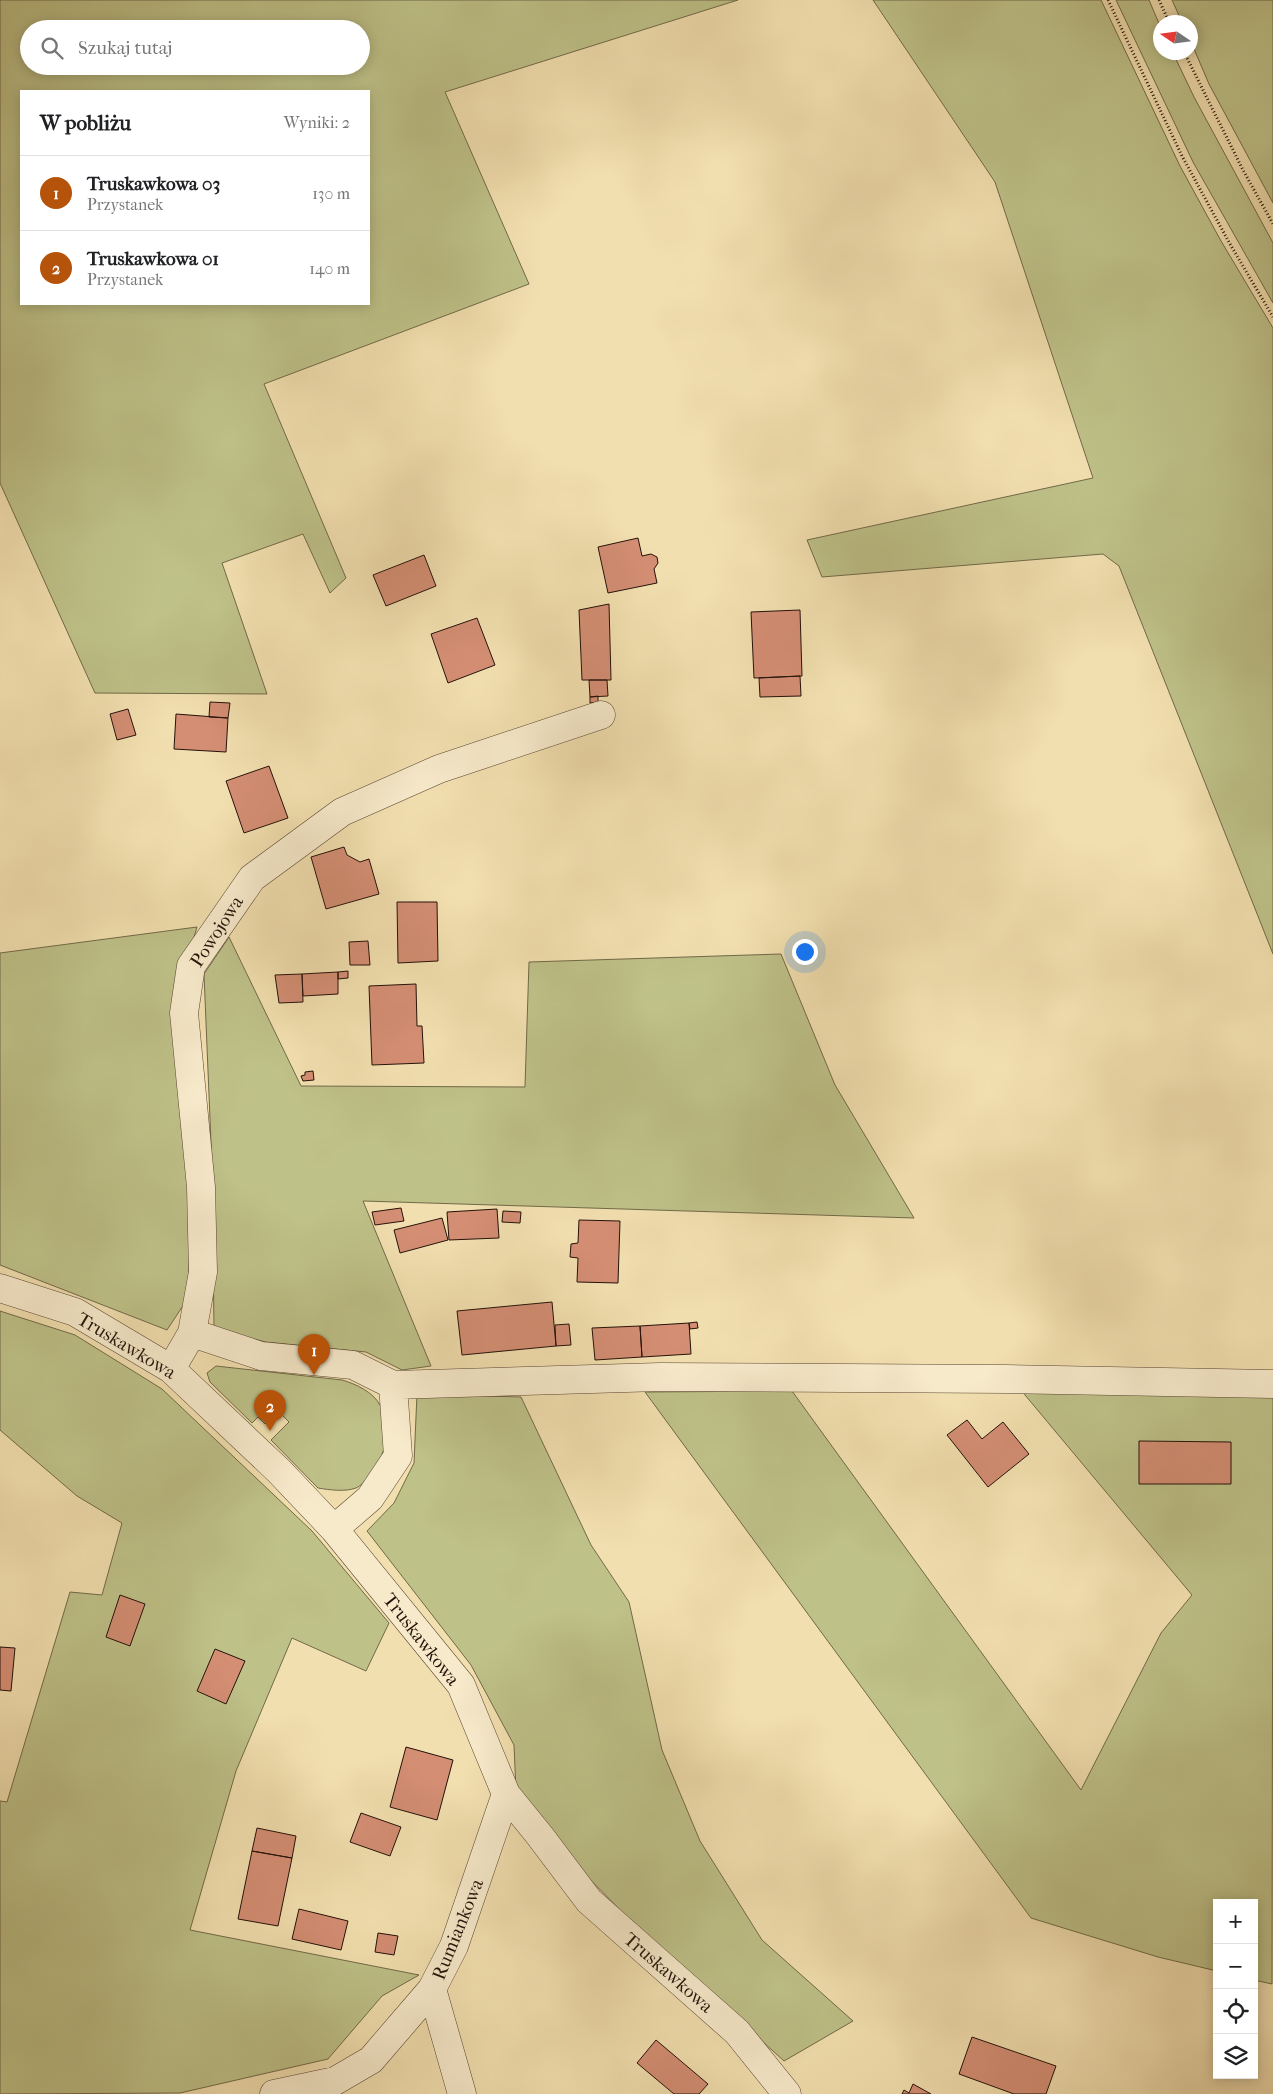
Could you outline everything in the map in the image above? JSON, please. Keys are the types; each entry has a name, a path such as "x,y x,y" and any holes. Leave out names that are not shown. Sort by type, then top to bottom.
{"street":[{"name":"Powojowa","path":"171,1369 192,1333 203,1272 201,1188 184,1013 191,966 252,878 342,812 439,769 602,715"},
{"name":"Truskawkowa","path":"0,1288 75,1312 171,1369 279,1471 334,1528 461,1685 506,1794 589,1901 737,2032 786,2094"},
{"path":"192,1333 261,1356 353,1365 393,1384 660,1378 1006,1379 1273,1384"},
{"path":"334,1528 370,1498 398,1456 393,1384"},
{"name":"Rumiankowa","path":"274,2094 335,2081 371,2060 432,1990 454,1946 506,1794"},
{"path":"432,1990 462,2094"}],"path":[{"path":"1108,0 1182,156 1230,244 1273,317"},
{"path":"1159,0 1166,15"},
{"path":"1188,60 1243,170 1273,224"}],"green space":[{"path":"0,0 738,0 445,92 529,284 264,384 346,578 330,593 303,534 222,563 267,694 95,693 0,483"},
{"path":"873,0 1101,0 1180,166 1221,241 1273,328 1273,954 1119,566 1103,554 822,577 807,540 1093,478 995,182"},
{"path":"1116,0 1149,0 1155,15 1153,15 1153,60 1176,60 1194,97 1273,243 1273,303 1193,162"},
{"path":"1172,0 1273,0 1273,203 1209,84 1198,58 1198,15 1179,15"},
{"path":"197,927 171,1015 191,1205 188,1298 167,1330 0,1265 0,953"},
{"path":"229,937 301,1086 525,1087 529,962 781,954 835,1085 914,1218 363,1201 431,1366 402,1370 366,1352 266,1342 214,1329 212,1167 204,974"},
{"path":"0,1311 75,1335 162,1389 312,1531 389,1623 366,1671 292,1638 236,1771 190,1930 419,1975 382,1996 328,2059 180,2093 0,2094 0,1801 7,1802 70,1592 102,1595 122,1523 77,1496 0,1430"},
{"path":"216,1366 342,1380 364,1389 377,1400 382,1409 384,1447 381,1457 373,1470 360,1486 356,1488 332,1490 318,1488 271,1440 289,1422 278,1411 265,1424 258,1417 252,1423 210,1382 207,1373"},
{"path":"1020,1389 1273,1391 1272,1984 1258,1981 1258,1899 1213,1899 1213,1970 1158,1957 1031,1918 645,1392 792,1391 1081,1790 1161,1633 1192,1595"},
{"path":"417,1394 521,1397 591,1545 629,1602 662,1750 700,1841 762,1940 853,2021 784,2061 638,1928 554,1843 516,1791 514,1745 471,1665 367,1531 394,1503 414,1463"}],"building":[{"path":"638,538 642,556 651,554 657,557 658,563 654,569 657,583 608,593 598,547"},
{"path":"424,555 436,586 386,606 373,575"},
{"path":"609,604 611,680 582,680 579,610"},
{"path":"800,610 802,676 754,678 751,612"},
{"path":"477,618 495,665 448,683 431,634"},
{"path":"800,676 801,696 760,697 759,678"},
{"path":"589,680 607,680 608,696 590,697"},
{"path":"598,696 598,702 590,703 590,697"},
{"path":"210,702 230,703 228,718 209,717"},
{"path":"128,709 136,735 117,740 110,714"},
{"path":"176,714 228,718 226,752 174,749"},
{"path":"269,766 288,818 244,833 226,781"},
{"path":"344,847 347,855 360,862 369,859 379,894 326,909 311,857"},
{"path":"397,902 437,902 438,961 398,963"},
{"path":"368,941 370,965 350,965 349,942"},
{"path":"348,971 348,978 338,979 338,972"},
{"path":"338,972 338,994 303,996 302,974"},
{"path":"302,974 303,1002 279,1003 275,975"},
{"path":"416,984 417,1026 422,1026 424,1063 372,1065 369,986"},
{"path":"313,1071 314,1080 303,1081 301,1076 305,1075 305,1072"},
{"path":"401,1208 404,1221 375,1225 372,1212"},
{"path":"497,1209 499,1238 449,1240 447,1212"},
{"path":"503,1211 521,1212 520,1223 502,1222"},
{"path":"442,1218 448,1240 400,1253 394,1230"},
{"path":"579,1220 620,1221 618,1283 577,1282 578,1258 570,1257 571,1244 578,1243"},
{"path":"552,1302 556,1346 462,1355 457,1311"},
{"path":"697,1322 698,1328 690,1329 689,1323"},
{"path":"689,1323 691,1354 642,1357 640,1326"},
{"path":"569,1324 571,1345 556,1346 555,1325"},
{"path":"640,1326 642,1357 595,1360 592,1328"},
{"path":"967,1420 982,1439 1003,1422 1029,1454 988,1487 947,1435"},
{"path":"1139,1441 1231,1442 1231,1484 1139,1484"},
{"path":"120,1595 145,1604 130,1646 106,1637"},
{"path":"0,1647 15,1648 11,1691 0,1690"},
{"path":"215,1649 245,1661 226,1704 197,1691"},
{"path":"406,1747 453,1760 437,1820 390,1807"},
{"path":"361,1813 401,1827 390,1856 350,1842"},
{"path":"257,1828 296,1836 292,1858 252,1851"},
{"path":"252,1851 292,1858 278,1926 238,1919"},
{"path":"299,1909 348,1921 341,1950 292,1939"},
{"path":"378,1933 398,1936 394,1955 375,1952"},
{"path":"972,2037 1056,2066 1046,2094 1014,2094 959,2074"},
{"path":"656,2040 708,2084 699,2094 674,2094 637,2063"},
{"path":"913,2084 931,2094 902,2094 904,2090 909,2093"}],"place":[{"name":"Truskawkowa 03","path":"314,1375"},
{"name":"Truskawkowa 01","path":"270,1431"}]}
